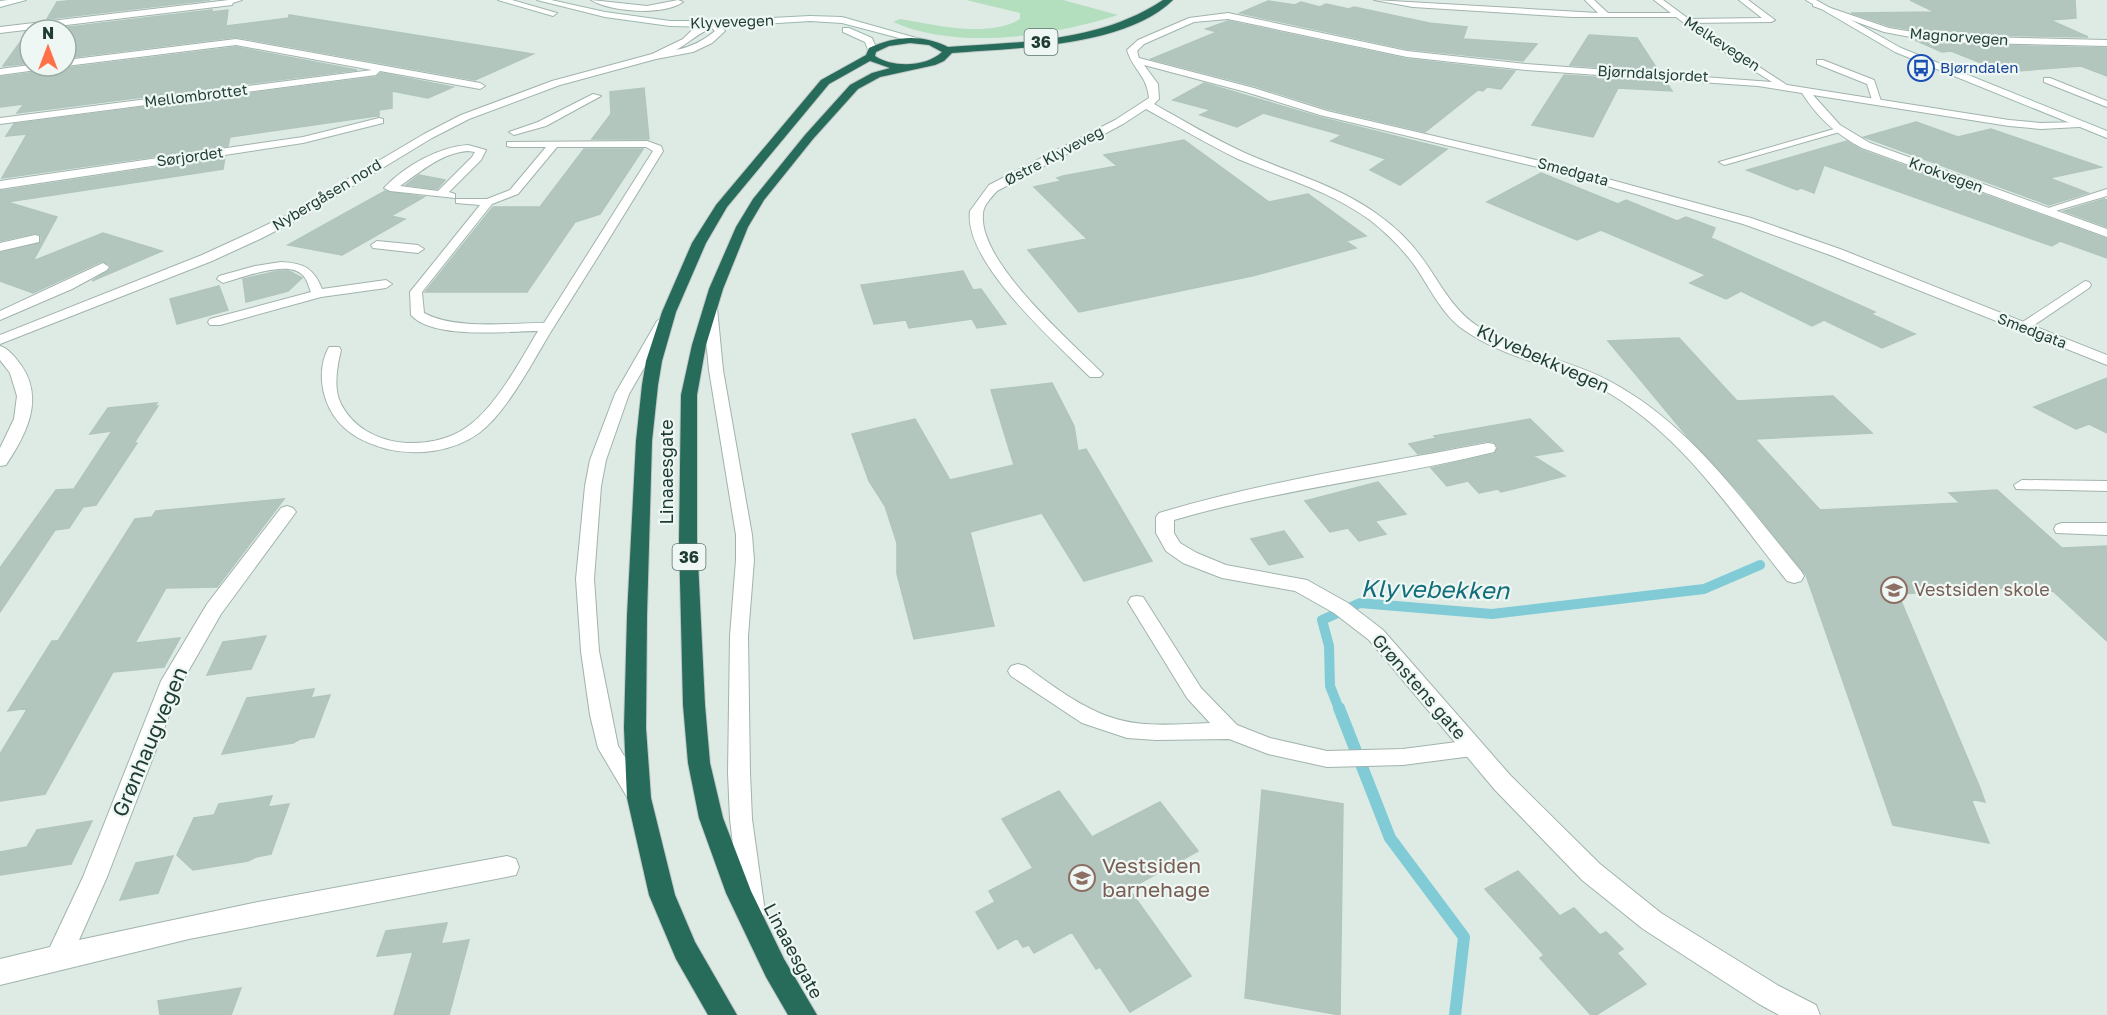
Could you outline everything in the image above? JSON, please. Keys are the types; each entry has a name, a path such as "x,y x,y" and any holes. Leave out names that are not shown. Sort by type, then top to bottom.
{"highway":[{"name":"Linaaesgate","path":"723,1015 686,950 662,895 639,798 635,717 646,412 654,361 669,312 699,243 734,189 799,116 825,82 887,43 922,41 938,44 947,50 1035,43 1098,31 1140,18 1169,0"},
{"name":"Linaaesgate","path":"803,1015 775,968 755,928 711,818 699,763 694,705 688,540 688,414 693,369 710,308 742,227 759,199 809,137 860,83 886,72 939,60 947,53 947,50"},
{"name":"Linaaesgate","path":"871,53 888,65 910,66"}],"street":[{"path":"0,1 22,0"},
{"name":"Klyvevegen","path":"502,0 597,23 644,29 696,31"},
{"name":"Klyvevegen","path":"541,0 591,13 632,20 717,28 831,28 864,36 870,40 871,53"},
{"name":"Melkevegen","path":"1658,0 1713,41 1786,86"},
{"path":"0,30 234,2"},
{"path":"1813,2 1898,50 2107,135"},
{"name":"Bjørndalsjordet","path":"1135,60 1132,50 1141,42 1200,18 1228,16 1365,46 1439,58 1526,67 1718,78 1786,86 2009,123 2041,126 2079,124"},
{"name":"Klyvevegen","path":"717,28 801,19 842,20 922,41"},
{"name":"Nybergåsen nord","path":"655,56 686,41 696,31 717,28"},
{"name":"Nybergåsen nord","path":"0,340 207,258 255,236 291,218 428,135 465,117 556,83 703,45 717,28"},
{"name":"Mellombrottet","path":"78,62 236,42 480,86"},
{"path":"1135,60 1153,84 1154,99 1146,104"},
{"name":"Smedgata","path":"1135,60 1260,92 1324,113 1545,165 1726,215 1803,240 2107,360"},
{"path":"0,72 18,70"},
{"name":"Mellombrottet","path":"0,121 391,70"},
{"name":"Krokvegen","path":"1804,89 1819,112 1838,131 1880,152 2107,233"},
{"name":"Østre Klyveveg","path":"1095,374 1019,298 984,246 976,215 981,202 993,188 1119,122 1146,104"},
{"name":"Klyvebekkvegen","path":"1146,104 1240,155 1341,197 1366,212 1405,245 1453,314 1470,327 1492,340 1597,381 1624,396 1689,449 1794,576"},
{"name":"Sørjordet","path":"0,185 303,140 379,122"},
{"path":"0,351 18,373 25,398 22,425 0,461"},
{"name":"Grønstens gate","path":"1488,448 1298,483 1205,505 1166,517 1165,533 1173,547 1190,558 1222,571 1300,585 1341,608 1376,635 1472,748 1560,842 1592,872 1652,921 1749,983 1806,1015"},
{"name":"Grønhaugvegen","path":"59,956 95,877 172,681 214,609 287,512"},
{"path":"0,972 179,927 507,867"}],"lane":[{"path":"595,0 639,10 667,7 679,2"},
{"path":"1378,0 1438,7 1771,20 1743,0"},
{"path":"1589,0 1606,15"},
{"name":"Magnorvegen","path":"1813,2 1872,26 1937,39 2107,43"},
{"path":"1820,62 1871,82 1876,101"},
{"path":"2047,80 2107,104"},
{"path":"334,350 328,377 334,405 352,427 381,444 407,449 422,448 459,438 473,430 512,384 658,152 657,148 647,144 554,144 513,138 596,96"},
{"path":"1724,162 1838,131"},
{"path":"440,195 477,158 481,150 470,147 447,150 390,188 488,202 514,192 554,144"},
{"path":"2045,211 2107,192"},
{"path":"488,202 416,292 417,315 434,324 457,327 546,327"},
{"path":"0,247 35,239"},
{"path":"377,245 418,249"},
{"path":"223,279 274,266 298,267 309,274 318,293"},
{"path":"0,316 68,286 103,267"},
{"path":"215,322 318,293 351,286 386,284"},
{"path":"2022,327 2085,285"},
{"path":"710,308 716,370 744,535 745,560 739,636 739,773 741,819 755,928"},
{"path":"639,798 608,748 600,715 590,651 585,579 593,486 598,460 622,394 669,312"},
{"path":"2022,485 2107,486"},
{"path":"2062,529 2107,529"},
{"path":"1137,602 1194,693 1230,731"},
{"path":"1018,671 1070,706 1114,727 1153,731 1230,731 1268,746 1327,759 1403,757 1472,748"}],"green space":[{"path":"966,0 1063,0 1118,15 1092,23 1035,34 976,38 919,31 893,22 900,19 945,27 977,29 1007,25 1020,19 1020,13"}],"building":[{"path":"76,0 210,0 48,18 57,2"},
{"path":"1910,0 2075,0 2076,18 2050,20 2088,37 1937,34 1890,26 1851,13 1935,12"},
{"path":"1268,1 1295,5 1301,2 1320,7 1326,4 1349,9 1354,7 1429,23 1467,27 1463,39 1537,44 1523,61 1407,49 1240,13"},
{"path":"228,10 226,26 289,18 289,15 533,54 475,80 236,37 78,57 78,26"},
{"path":"1228,21 1407,59 1515,71 1501,89 1487,87 1483,91 1478,90 1425,132 1328,109 1255,86 1151,59 1217,32 1206,29"},
{"path":"1589,35 1637,38 1659,72 1570,65"},
{"path":"1915,40 1937,44 2107,48 2107,76 2081,66 2004,72 1951,51 1942,52"},
{"path":"18,45 18,64 3,66"},
{"path":"236,47 357,70 17,113 24,104 0,107 0,77 18,75 18,78 78,78 78,67"},
{"path":"381,73 453,87 428,98 392,91 392,108 379,110 379,116 230,137 228,146 2,178 27,134 6,136 14,124 376,77"},
{"path":"1564,75 1666,82 1672,91 1618,88 1593,137 1532,125"},
{"path":"1204,83 1319,117 1447,149 1400,185 1370,170 1386,159 1331,141 1342,135 1263,113 1237,127 1200,115 1211,110 1173,100"},
{"path":"644,88 649,139 592,139 611,114 610,92"},
{"path":"1916,122 1958,137 1991,129 2101,167 2049,178 2088,193 2049,205 1864,137"},
{"path":"1184,140 1269,202 1308,194 1366,236 1346,241 1356,248 1252,276 1079,312 1028,250 1087,239 1034,187 1061,181 1057,178 1063,176 1117,166 1104,155"},
{"path":"1847,141 1861,150 2107,239 2107,258 2060,241 2052,246 1824,165 1814,193 1801,188 1797,190 1747,170"},
{"path":"584,149 643,149 600,214 575,222 527,292 425,292 493,207 540,207"},
{"path":"225,157 223,169 7,202 57,217 33,261 103,233 162,251 92,281 111,268 102,261 33,293 0,281 0,253 41,242 41,235 36,233 0,241 0,191"},
{"path":"1541,173 1618,204 1626,200 1677,221 1686,217 1715,228 1711,238 1875,312 1871,314 1915,334 1882,348 1824,320 1812,326 1741,291 1726,299 1690,283 1706,275 1601,230 1577,240 1487,202"},
{"path":"419,175 445,180 437,189 406,185"},
{"path":"385,191 424,197 391,216 405,219 342,255 288,245"},
{"path":"2107,200 2107,227 2064,211"},
{"path":"278,271 289,271 302,278 288,291 246,302 243,279"},
{"path":"963,271 973,290 981,289 1006,324 977,328 972,319 909,328 906,320 874,324 861,285"},
{"path":"219,286 228,310 177,324 170,299"},
{"name":"Vestsiden skole","path":"1679,338 1737,401 1833,396 1872,433 1755,439 1820,510 1960,503 1949,493 1997,490 2062,548 2107,546 2107,641 2053,591 2008,593 2004,588 1898,594 1980,788 1985,802 1971,799 1989,843 1893,825 1806,575 1739,492 1687,436 1608,341"},
{"path":"2107,378 2107,433 2089,424 2076,429 2034,407"},
{"path":"1052,383 1074,426 1078,451 1086,449 1152,561 1084,581 1042,513 970,532 994,626 914,639 897,574 897,543 885,506 869,481 852,434 915,419 950,480 1014,465 991,390"},
{"path":"157,403 154,407 158,406 134,443 137,443 96,505 83,507 69,528 55,530 0,612 0,568 56,490 74,489 112,431 90,434 108,408"},
{"path":"1530,419 1563,451 1533,456 1565,476 1501,492 1498,489 1479,493 1468,481 1447,486 1431,468 1494,454 1498,447 1494,442 1488,441 1418,454 1409,444 1436,438 1434,436"},
{"path":"1378,482 1406,514 1375,521 1386,534 1359,541 1348,528 1330,532 1305,501"},
{"path":"284,499 217,587 166,588 135,643 180,638 164,667 113,672 45,794 0,801 0,754 28,708 8,711 52,641 58,641 135,519 152,517 156,511"},
{"path":"1284,531 1303,557 1269,565 1251,539"},
{"path":"266,636 251,669 207,675 223,642"},
{"path":"314,689 311,698 330,695 314,737 300,739 293,743 222,754 247,698"},
{"path":"1262,790 1343,804 1340,1015 1245,998"},
{"path":"1059,791 1092,837 1160,802 1198,851 1129,889 1191,976 1130,1012 1100,967 1096,969 1072,932 1034,953 1029,945 1023,947 1017,938 998,949 976,912 995,902 989,891 1033,868 1002,819"},
{"path":"272,796 268,807 289,804 271,854 248,861 193,870 177,855 194,818 214,815 219,804"},
{"path":"92,821 71,864 0,875 0,852 27,847 37,830"},
{"path":"173,856 158,893 120,900 136,863"},
{"path":"1518,871 1560,916 1574,908 1600,935 1606,932 1623,949 1617,953 1646,984 1596,1015 1591,1015 1540,958 1544,955 1485,889"},
{"path":"447,923 441,944 469,940 449,1015 394,1015 413,952 377,956 386,931"},
{"path":"241,988 231,1015 160,1015 158,1001"}],"waterway":[{"name":"Klyvebekken","path":"1339,709 1330,686 1329,646 1322,620 1360,603 1492,614 1704,589 1760,565"},
{"name":"Klyvebekken","path":"1339,708 1390,838 1464,937 1455,1015"}],"place":[{"name":"Bjørndalen","path":"1921,68"},
{"name":"Vestsiden skole","path":"1894,590"},
{"name":"Vestsiden barnehage","path":"1082,878"}]}
